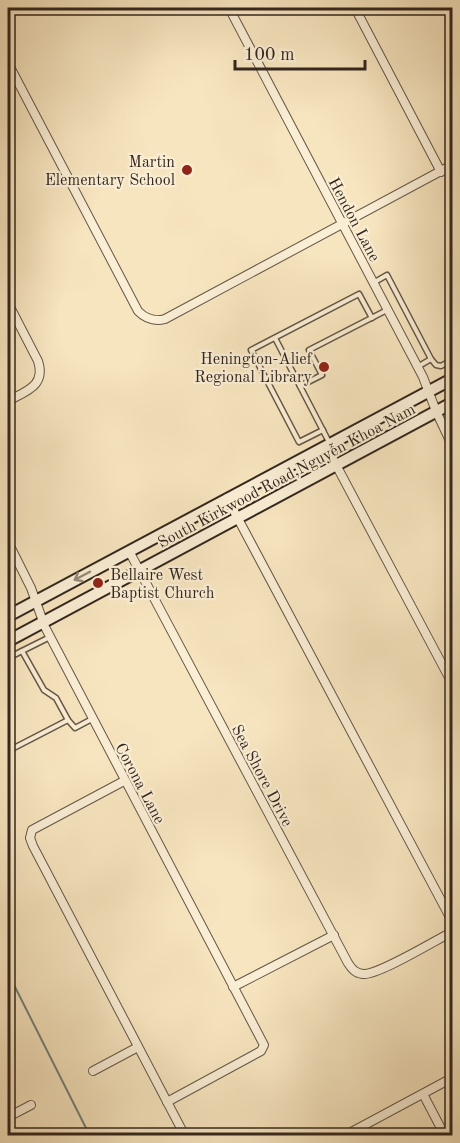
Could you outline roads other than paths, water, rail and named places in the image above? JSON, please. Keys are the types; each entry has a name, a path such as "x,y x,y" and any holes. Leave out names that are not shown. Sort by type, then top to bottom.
{"main road":[{"name":"South Kirkwood Road;Nguyễn Khoa Nam","path":"8,616 453,379"},
{"name":"South Kirkwood Road;Nguyễn Khoa Nam","path":"8,641 453,403"}],"street":[{"name":"Hendon Lane","path":"229,8 418,367 453,445"},
{"path":"355,8 441,171"},
{"path":"8,63 138,311 148,319 165,319 453,165"},
{"path":"8,303 38,361 40,370 33,387 8,401"},
{"path":"328,445 336,466 453,683"},
{"path":"227,498 453,921"},
{"name":"Corona Lane","path":"8,542 36,601 42,622 264,1045 261,1052 167,1102"},
{"name":"Sea Shore Drive","path":"129,551 348,963 355,972 364,975 453,932"},
{"path":"124,781 32,830 30,838 185,1136"},
{"path":"233,987 334,935"},
{"path":"93,1071 138,1047"},
{"path":"344,1136 453,1078"},
{"path":"423,1094 445,1136"},
{"path":"8,1117 31,1105"}],"lane":[{"path":"373,283 387,275 431,359 436,365 441,366 453,360"},
{"path":"323,430 299,442 251,350 359,294 372,318"},
{"path":"300,386 322,375 309,350 387,309"},
{"path":"275,338 323,430 328,445"},
{"path":"418,367 431,359"},
{"path":"8,658 50,637"},
{"path":"22,651 44,690 56,698 75,728 92,719"},
{"path":"8,751 68,720"}],"waterway":[{"path":"8,973 90,1136"}],"place":[{"name":"Martin Elementary School","path":"187,170"},
{"name":"Henington-Alief Regional Library","path":"324,367"},
{"name":"Bellaire West Baptist Church","path":"98,583"}]}
